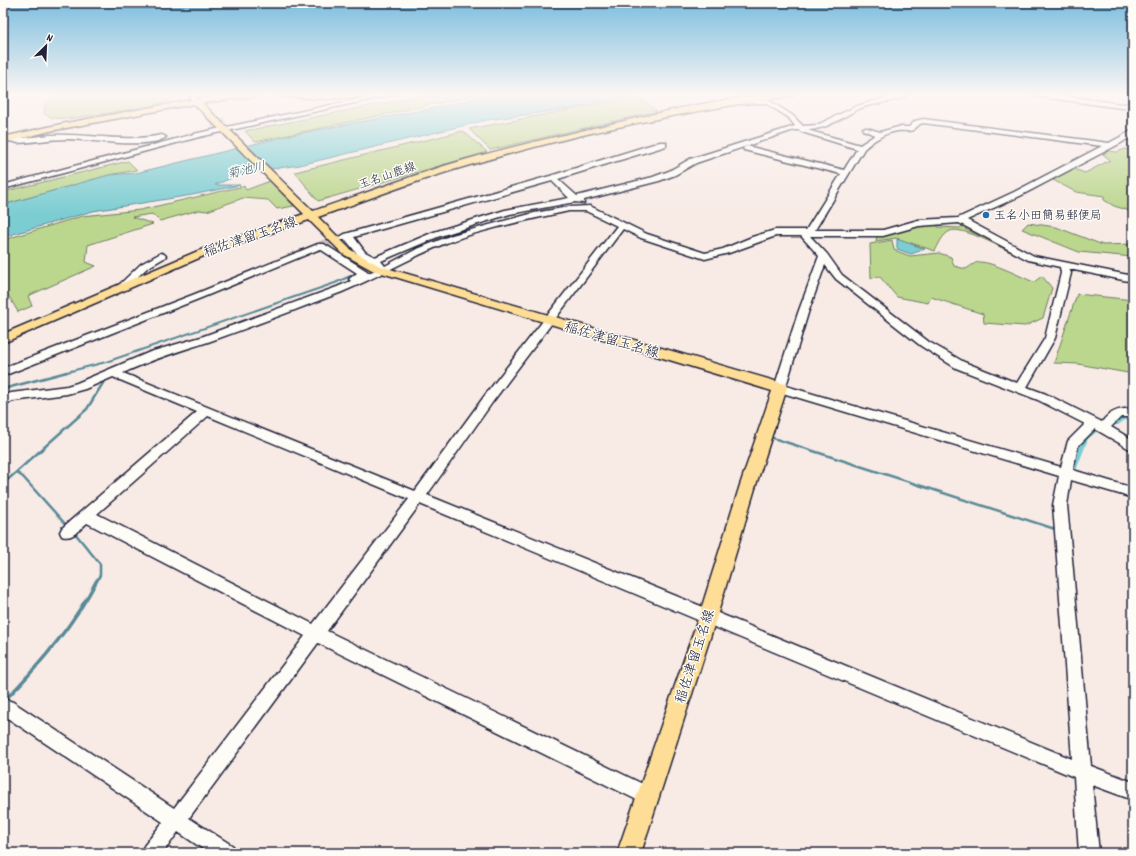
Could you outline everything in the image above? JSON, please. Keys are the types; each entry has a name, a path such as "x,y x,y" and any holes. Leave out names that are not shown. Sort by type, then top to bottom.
{"main road":[{"path":"6,139 27,134"},
{"path":"231,134 308,212"},
{"name":"玉名山鹿線","path":"308,212 449,168 580,134"},
{"name":"稲佐津留玉名線","path":"3,339 202,253 308,212 346,252 378,266 549,320 780,388 748,485 708,616 628,853"}],"street":[{"path":"6,139 18,141 35,138 69,136 121,142 156,139 175,134"},
{"path":"3,187 207,134"},
{"path":"6,398 67,390 154,355 206,339 340,290 378,266 437,234 508,212 579,200 656,179 672,173 693,161 781,134"},
{"path":"812,134 861,148"},
{"path":"806,233 861,148 865,144 886,134"},
{"path":"1027,134 1109,145"},
{"path":"378,266 479,230 569,209 587,208 621,226 664,243 705,256 726,252 763,236 775,233 883,233 918,223 960,220 1017,194 1130,134"},
{"path":"120,156 156,139"},
{"path":"378,266 362,254 345,237 553,178 663,144"},
{"path":"747,148 845,173"},
{"path":"553,178 579,200 609,216 609,220"},
{"path":"960,220 990,234 1016,252 1032,258 1064,266 1133,279"},
{"path":"151,853 418,497 490,397 621,226"},
{"path":"806,233 839,277 925,344 960,365 1020,388 1098,426 1133,446"},
{"path":"3,372 321,246 364,273 340,290"},
{"path":"123,286 144,266 160,256"},
{"path":"824,256 803,313 780,388 1133,493"},
{"path":"1020,388 1050,338 1066,273 1064,266"},
{"path":"111,372 205,412 418,497 708,616 1082,772 1133,791"},
{"path":"67,532 205,412"},
{"path":"1089,853 1060,505 1072,444 1114,414 1125,412 1133,413"},
{"path":"86,516 315,633 645,794 646,800"},
{"path":"7,708 226,853"}],"green space":[{"path":"248,134 293,134 255,142"},
{"path":"451,134 466,134 487,152 318,201 295,172"},
{"path":"474,134 559,134 490,150"},
{"path":"1125,149 1133,150 1133,162 1130,163 1133,165 1133,212 1114,206 1104,200 1104,196 1076,192 1053,180 1071,168 1085,173 1110,160 1103,154 1107,151 1117,152"},
{"path":"128,161 137,170 109,175 3,205 3,192"},
{"path":"270,181 294,206 277,209 268,200 243,198 207,211 199,210 160,221 152,214 132,217 153,224 88,245 86,262 96,266 28,296 32,306 18,312 3,286 3,240 82,216 140,210 244,186 246,190"},
{"path":"935,223 938,227 960,228 965,224 970,226 965,229 982,237 988,234 1011,249 1010,252 980,237 956,230 950,231 945,235 935,251 896,238 876,241 877,236 880,235 920,224"},
{"path":"1028,223 1056,227 1103,245 1133,244 1133,257 1079,252 1022,229"},
{"path":"892,240 894,250 910,256 939,253 951,257 954,266 966,269 975,263 980,262 999,267 1034,282 1042,276 1052,288 1043,318 1025,326 984,323 983,314 931,297 928,303 897,297 880,277 871,278 870,244"},
{"path":"1077,294 1133,300 1133,374 1078,364 1054,363"}],"water":[{"name":"菊池川","path":"429,134 300,165 243,173 215,185 240,185 192,195 93,211 3,237 3,205 109,175 136,173 291,135"},
{"path":"897,239 925,249 911,254 897,249"}],"waterway":[{"path":"748,145 782,134"},
{"path":"63,373 106,362 335,283 359,272"},
{"path":"3,389 67,372"},
{"path":"3,484 87,409 103,383"},
{"path":"1115,423 1123,417 1133,418"},
{"path":"1072,470 1084,437 1095,429"},
{"path":"773,438 1055,529"},
{"path":"17,473 23,477 67,526"},
{"path":"74,532 100,564 100,575 97,581"},
{"path":"3,702 42,660 66,629 78,613 97,580"}],"tunnel":[{"path":"321,246 342,238"}],"place":[{"name":"玉名小田簡易郵便局","path":"986,215"}]}
